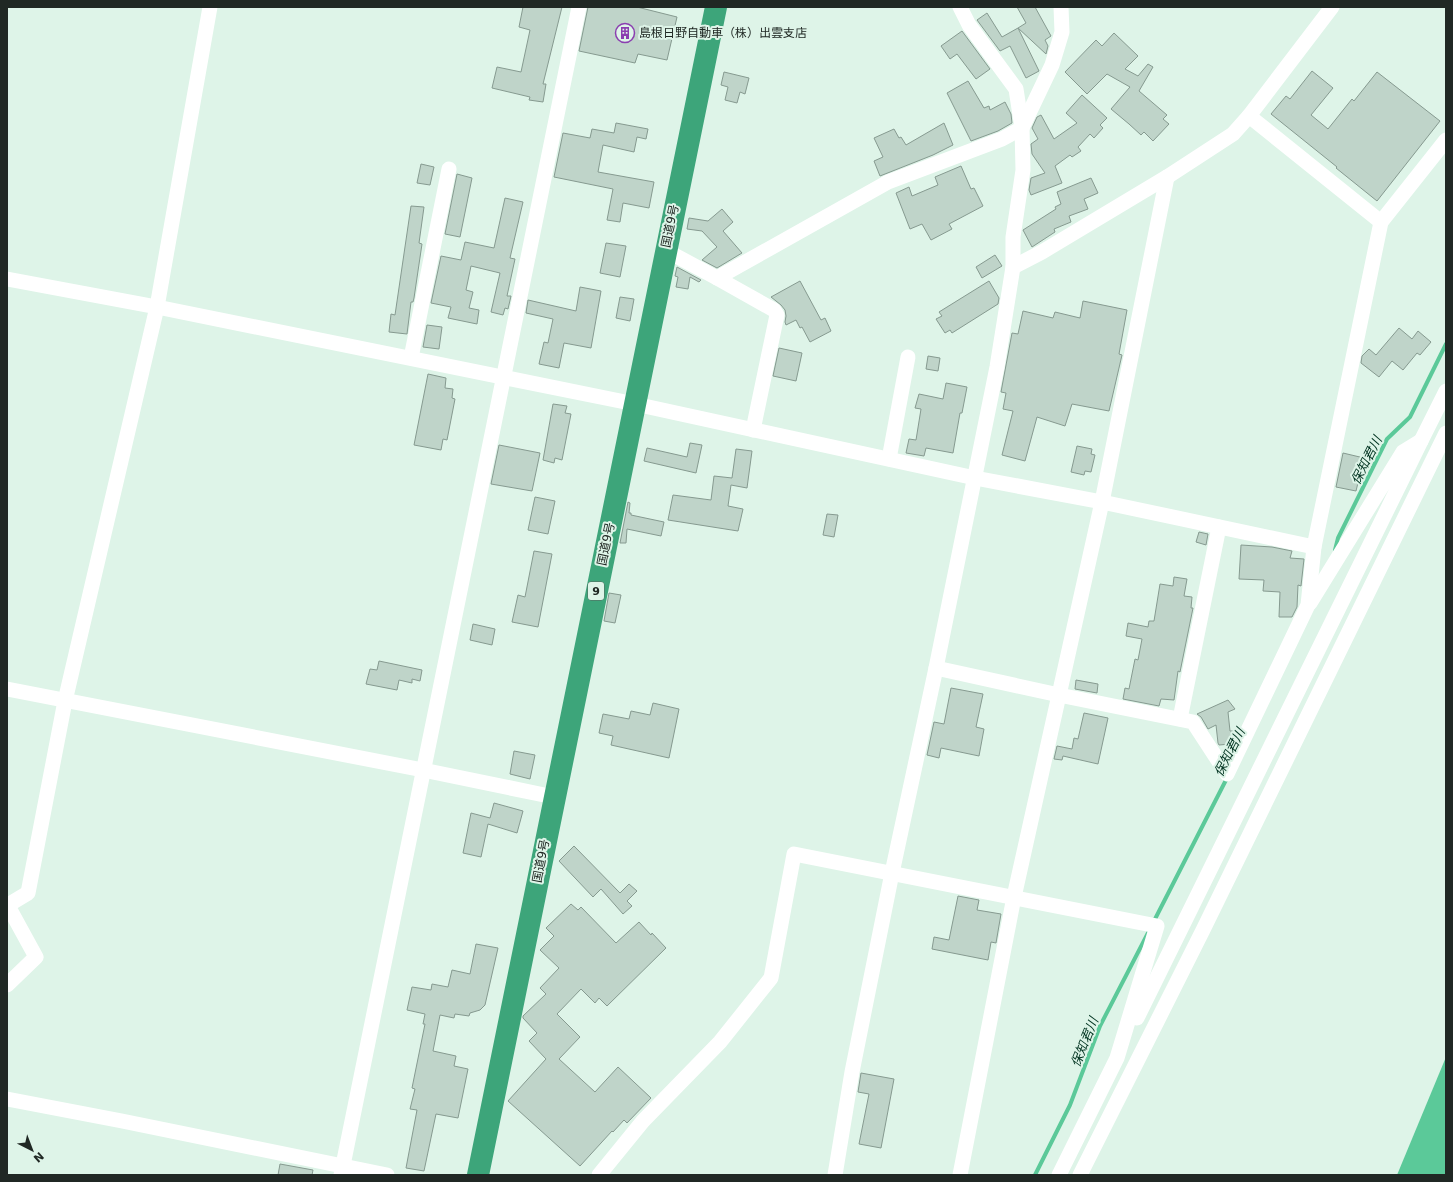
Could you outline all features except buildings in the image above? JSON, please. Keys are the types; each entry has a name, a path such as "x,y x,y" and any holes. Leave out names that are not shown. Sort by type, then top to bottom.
{"highway":[{"name":"国道9号","path":"478,1175 666,250 712,8"}],"street":[{"path":"7,985 36,957 7,905 28,894 65,701 157,307 210,7"},
{"path":"342,1170 579,7"},
{"path":"835,1175 852,1072 975,478 1013,267 1013,237 1023,170 1022,128 1016,89 969,26 960,7"},
{"path":"717,278 888,182 1002,139 1022,128 1052,64 1062,32 1061,7"},
{"path":"1013,267 1042,252 1167,177 1233,134 1249,116 1332,7"},
{"path":"1249,116 1381,222"},
{"path":"1308,605 1314,547 1381,222 1446,140"},
{"path":"411,358 449,169"},
{"path":"960,1175 1014,897 1102,502 1167,177"},
{"path":"666,250 774,310 777,314 753,430"},
{"path":"7,279 157,307 411,358 635,404 975,478 1102,502 1314,547"},
{"path":"889,459 908,357"},
{"path":"1059,1175 1446,391"},
{"path":"1080,1175 1210,916 1446,433"},
{"path":"936,668 1193,722 1227,774 1308,605 1403,452 1422,441"},
{"path":"1180,719 1219,527"},
{"path":"7,689 423,770 554,798"},
{"path":"599,1175 643,1121 720,1042 771,978 794,854 1157,926 1117,1058"},
{"path":"7,1099 122,1121 342,1170 387,1175"}],"shaded area":[{"path":"1446,1057 1446,1175 1397,1175"}],"waterway":[{"name":"保知君川","path":"1335,550 1338,538 1387,439 1410,417 1446,344"},
{"name":"保知君川","path":"1153,923 1227,778"},
{"name":"保知君川","path":"1035,1175 1070,1105 1100,1026 1149,931"}],"place":[{"name":"島根日野自動車（株）出雲支店","path":"625,33"}]}
